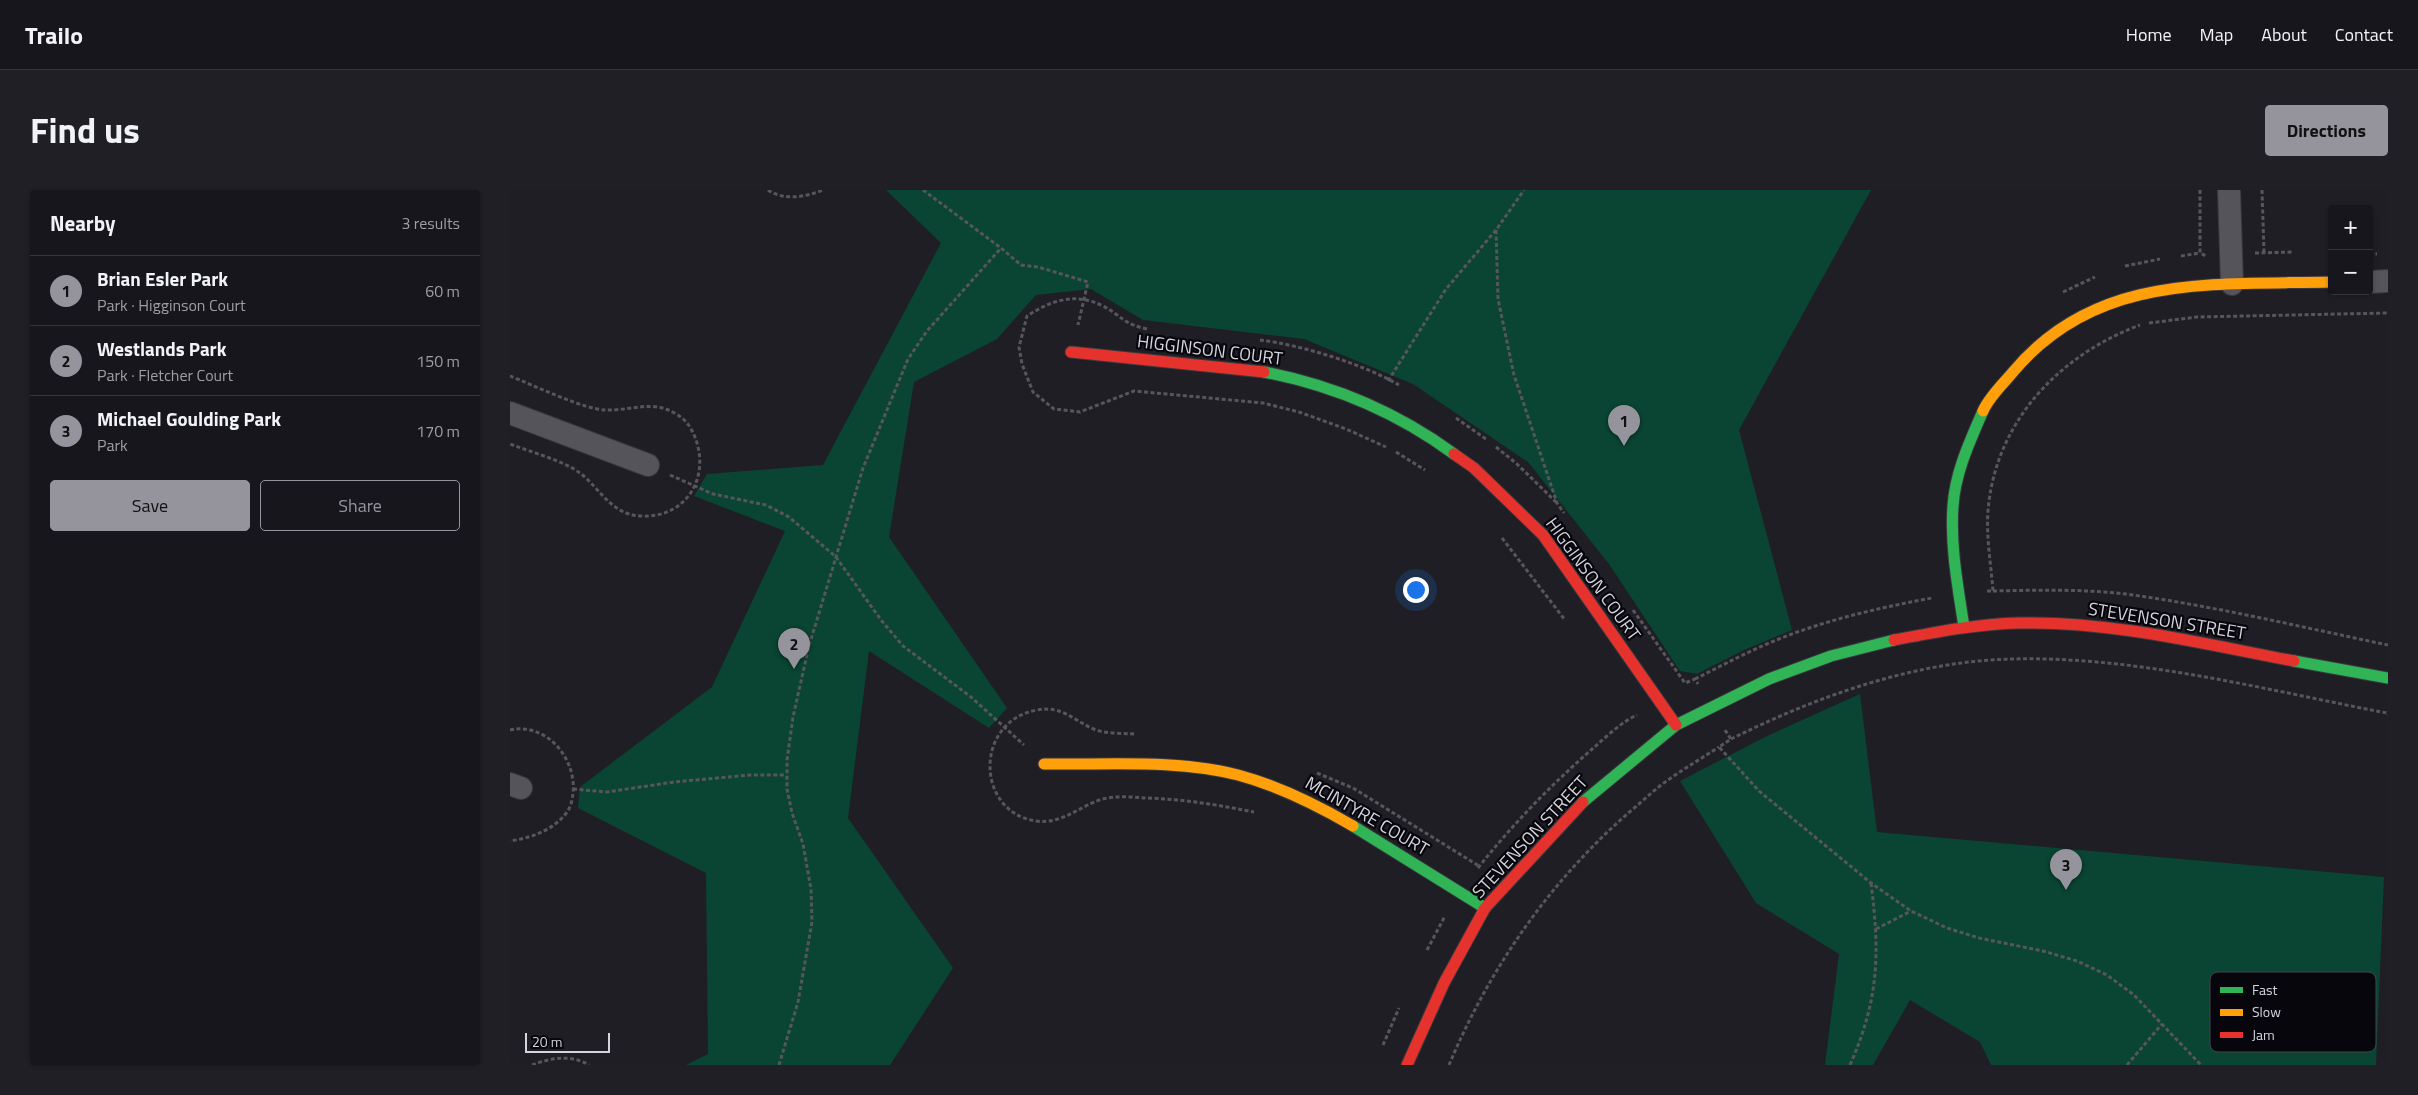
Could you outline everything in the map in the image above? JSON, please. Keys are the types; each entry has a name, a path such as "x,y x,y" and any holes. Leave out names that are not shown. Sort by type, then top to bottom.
{"street":[{"path":"2229,190 2232,284"},
{"path":"2373,282 2388,281"},
{"path":"1964,628 1953,548 1953,504 1964,454 1985,406 2023,360 2065,325 2121,298 2178,286 2328,282"},
{"name":"HIGGINSON COURT","path":"1072,352 1248,369 1320,387 1372,406 1425,433 1474,468 1543,535 1676,725"},
{"path":"510,413 648,465"},
{"name":"STEVENSON STREET","path":"1407,1065 1444,983 1485,908 1582,803 1676,725 1769,680 1831,656 1892,640 1964,628 2020,623 2122,629 2388,678"},
{"name":"MCINTYRE COURT","path":"1044,764 1179,766 1216,771 1253,780 1288,792 1327,810 1485,908"}],"path":[{"path":"768,190 782,196 792,197 807,196 823,190"},
{"path":"923,190 1021,265 1038,267 1088,282 1072,352"},
{"path":"1372,406 1446,289 1496,230 1524,190"},
{"path":"2262,190 2264,252"},
{"path":"1496,230 1498,299 1514,376 1556,503"},
{"path":"779,1065 798,1002 812,922 811,890 803,844 786,789 787,760 799,690 810,646 863,468 908,359 927,331 1001,248"},
{"path":"2176,256 2200,253"},
{"path":"2123,267 2168,258"},
{"path":"2058,295 2098,276"},
{"path":"1149,329 1130,325 1103,306 1084,299 1068,298 1050,303 1027,316 1022,331 1019,347 1026,379 1034,392 1054,409 1080,412 1134,391 1263,403 1299,412 1346,429 1395,452 1427,472"},
{"path":"1993,591 1987,526 1992,485 2000,456 2024,408 2051,378 2074,359 2121,332 2140,325 2167,320 2197,317 2388,313"},
{"path":"1257,340 1286,343 1389,380 1406,389"},
{"path":"1452,416 1468,424 1517,464 1556,503 1568,519"},
{"path":"648,465 713,494 766,505 789,517 836,556 881,620 903,646 1003,724 1044,764"},
{"path":"1497,532 1569,625"},
{"path":"1931,591 1932,598 1993,591 2070,590 2125,594 2170,601 2388,645"},
{"path":"1629,605 1685,683 1695,679 1731,739"},
{"path":"1449,1065 1468,1020 1510,947 1557,886 1601,836 1667,781 1731,739 1847,690 1934,667 2011,658 2124,663 2387,712 2388,715"},
{"path":"1628,709 1634,716"},
{"path":"510,730 536,730 559,747 571,770 573,789 569,811 560,821 538,834 510,841"},
{"path":"1719,747 1759,791 1870,884 1911,911 1947,928 1979,938 2042,951 2077,961 2107,975 2134,995 2201,1065"},
{"path":"573,789 607,792 674,782 786,775"},
{"path":"1850,1065 1864,1034 1873,998 1876,969 1876,929 1870,884"},
{"path":"1876,929 1911,911"},
{"path":"2127,1065 2162,1024"},
{"path":"532,1065 543,1060 566,1058 589,1065"}],"green space":[{"path":"886,190 1871,190 1739,430 1792,630 1744,650 1697,674 1680,671 1609,564 1528,462 1413,384 1304,339 1143,320 1091,289 1036,295 997,339 914,382 889,537 1007,708 989,728 869,651 848,818 953,968 890,1065 686,1065 708,1054 706,873 578,808 580,787 712,687 785,531 694,496 707,474 823,465 941,243"},
{"path":"1860,694 1877,832 2384,877 2376,1065 1991,1065 1980,1042 1910,1000 1873,1065 1825,1065 1839,954 1756,903 1680,781 1765,737"}],"traffic: fast":[{"path":"1264,372 1314,385 1364,403 1387,413 1433,439 1454,454"},
{"path":"1964,627 1954,551 1952,521 1954,494 1968,446 1983,411"},
{"path":"1583,802 1676,725 1769,679 1831,656 1894,640"},
{"path":"2294,661 2388,678"},
{"path":"1353,826 1485,908"}],"traffic: slow":[{"path":"1983,411 2013,372 2046,340 2081,316 2120,300 2160,291 2202,285 2328,282"},
{"path":"1044,764 1142,764 1214,770 1253,779 1283,790 1353,826"}],"traffic: jam":[{"path":"1071,352 1264,372"},
{"path":"1454,454 1474,468 1543,535 1676,725"},
{"path":"1894,640 1988,625 2054,623 2158,635 2294,661"},
{"path":"1407,1065 1444,983 1485,908 1583,802"}],"place":[{"name":"Brian Esler Park","path":"1624,446"},
{"name":"Westlands Park","path":"794,669"},
{"name":"Michael Goulding Park","path":"2066,890"}]}
